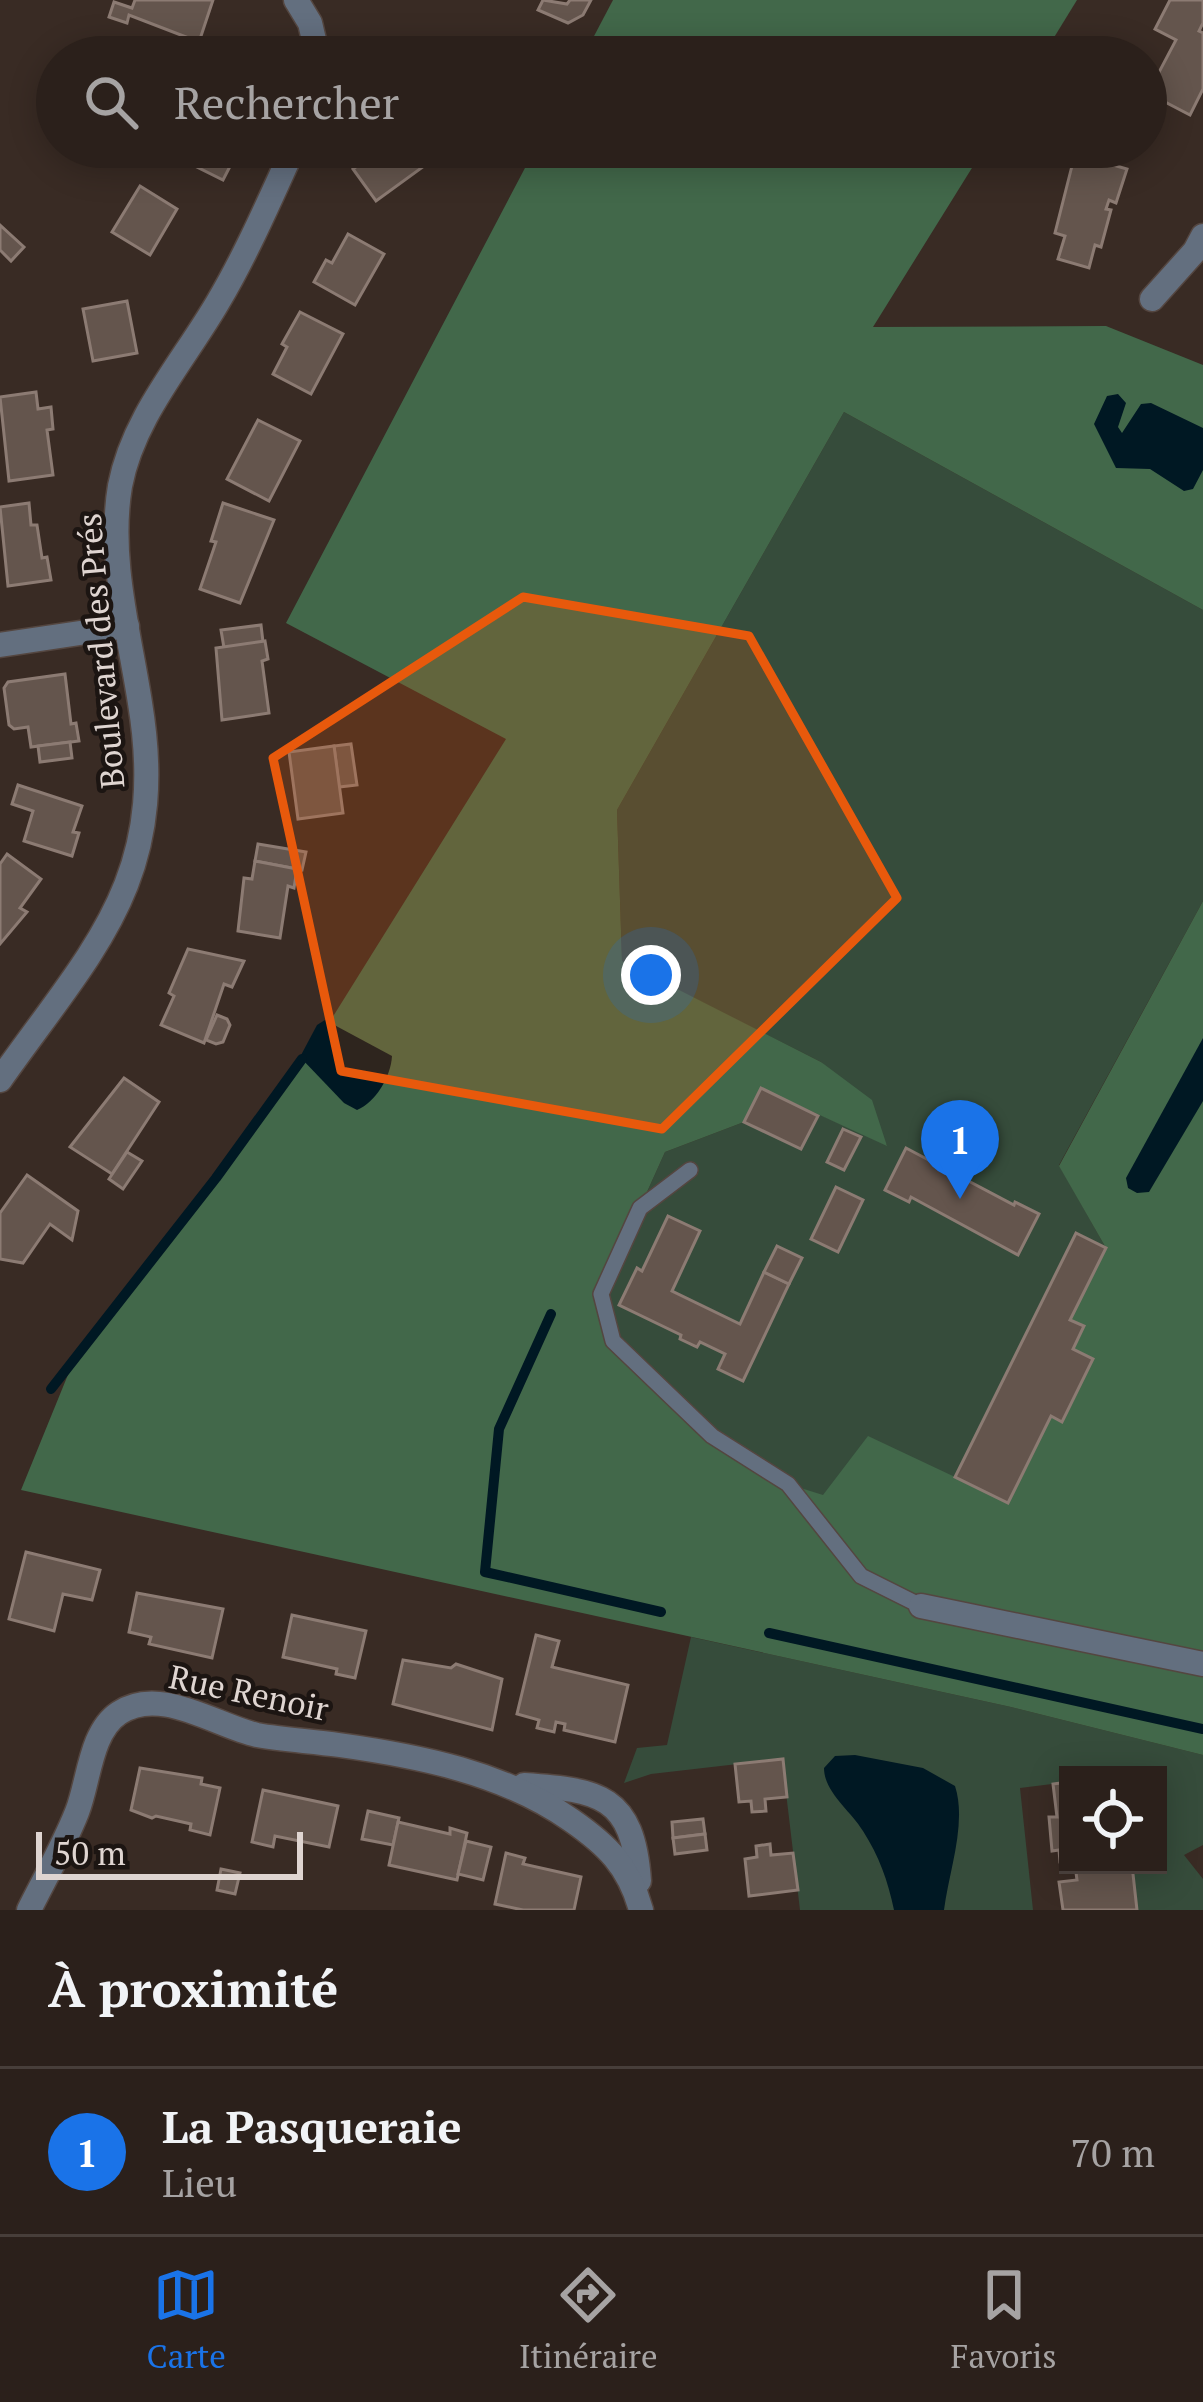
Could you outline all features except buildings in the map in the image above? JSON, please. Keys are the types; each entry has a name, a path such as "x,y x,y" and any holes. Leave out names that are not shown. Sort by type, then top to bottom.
{"street":[{"path":"296,0 313,36"},
{"name":"Boulevard des Prés","path":"0,1080 118,910 140,850 147,766 116,534 121,484 131,446 219,300 284,168"},
{"path":"1152,299 1203,236"},
{"path":"0,645 127,626"},
{"path":"922,1606 1203,1664"},
{"name":"Rue Renoir","path":"29,1910 76,1813 106,1723 134,1706 165,1705 260,1735 394,1755 509,1784 582,1828 624,1865 641,1910"},
{"name":"Rue Renoir","path":"509,1784 562,1787 610,1802 626,1821 634,1844 641,1910"}],"lane":[{"path":"690,1170 640,1208 601,1294 614,1341 712,1436 788,1484 861,1576 922,1606"}],"highlighted area":[{"path":"523,597 749,636 897,898 662,1129 341,1071 273,758"}],"green space":[{"path":"613,0 1077,0 1055,36 594,36"},
{"path":"525,168 972,168 873,327 1106,326 1203,365 1203,610 844,412 617,810 622,961 821,1062 872,1100 887,1146 761,1088 744,1122 665,1152 601,1294 614,1342 712,1436 788,1484 823,1495 868,1436 1008,1502 1051,1416 1063,1421 1093,1359 1073,1349 1084,1327 1070,1320 1106,1248 1059,1166 1203,901 1203,1755 1011,1707 21,1490 76,1355 314,1047 506,739 286,623"},
{"path":"844,412 1203,610 1203,901 1059,1165 1106,1248 1071,1319 1084,1326 1093,1359 1062,1422 1008,1503 823,1496 788,1484 712,1436 613,1341 601,1294 665,1152 744,1122 761,1088 887,1145 821,1062 622,962 617,810"},
{"path":"691,1637 1011,1707 1203,1755 1203,1845 1184,1855 1203,1879 1203,1910 1137,1910 1133,1874 1167,1874 1167,1766 1059,1766 1059,1783 1020,1788 1033,1910 800,1910 782,1759 651,1774 624,1783 637,1748 667,1745"}],"water":[{"path":"1118,394 1126,403 1118,427 1122,433 1141,404 1151,403 1203,428 1203,470 1193,489 1184,491 1150,469 1116,468 1094,424 1107,396"},
{"path":"325,1020 392,1056 381,1088 357,1110 344,1103 300,1057 317,1025"},
{"path":"1203,1038 1203,1101 1149,1192 1137,1193 1128,1188 1126,1178"},
{"path":"855,1755 923,1768 955,1786 958,1831 944,1910 894,1910 874,1850 825,1777 824,1768 835,1756"}],"waterway":[{"path":"51,1389 302,1059"},
{"path":"551,1314 499,1429 485,1572 661,1612"},
{"path":"769,1633 1203,1729"}],"place":[{"name":"La Pasqueraie","path":"960,1199"}]}
